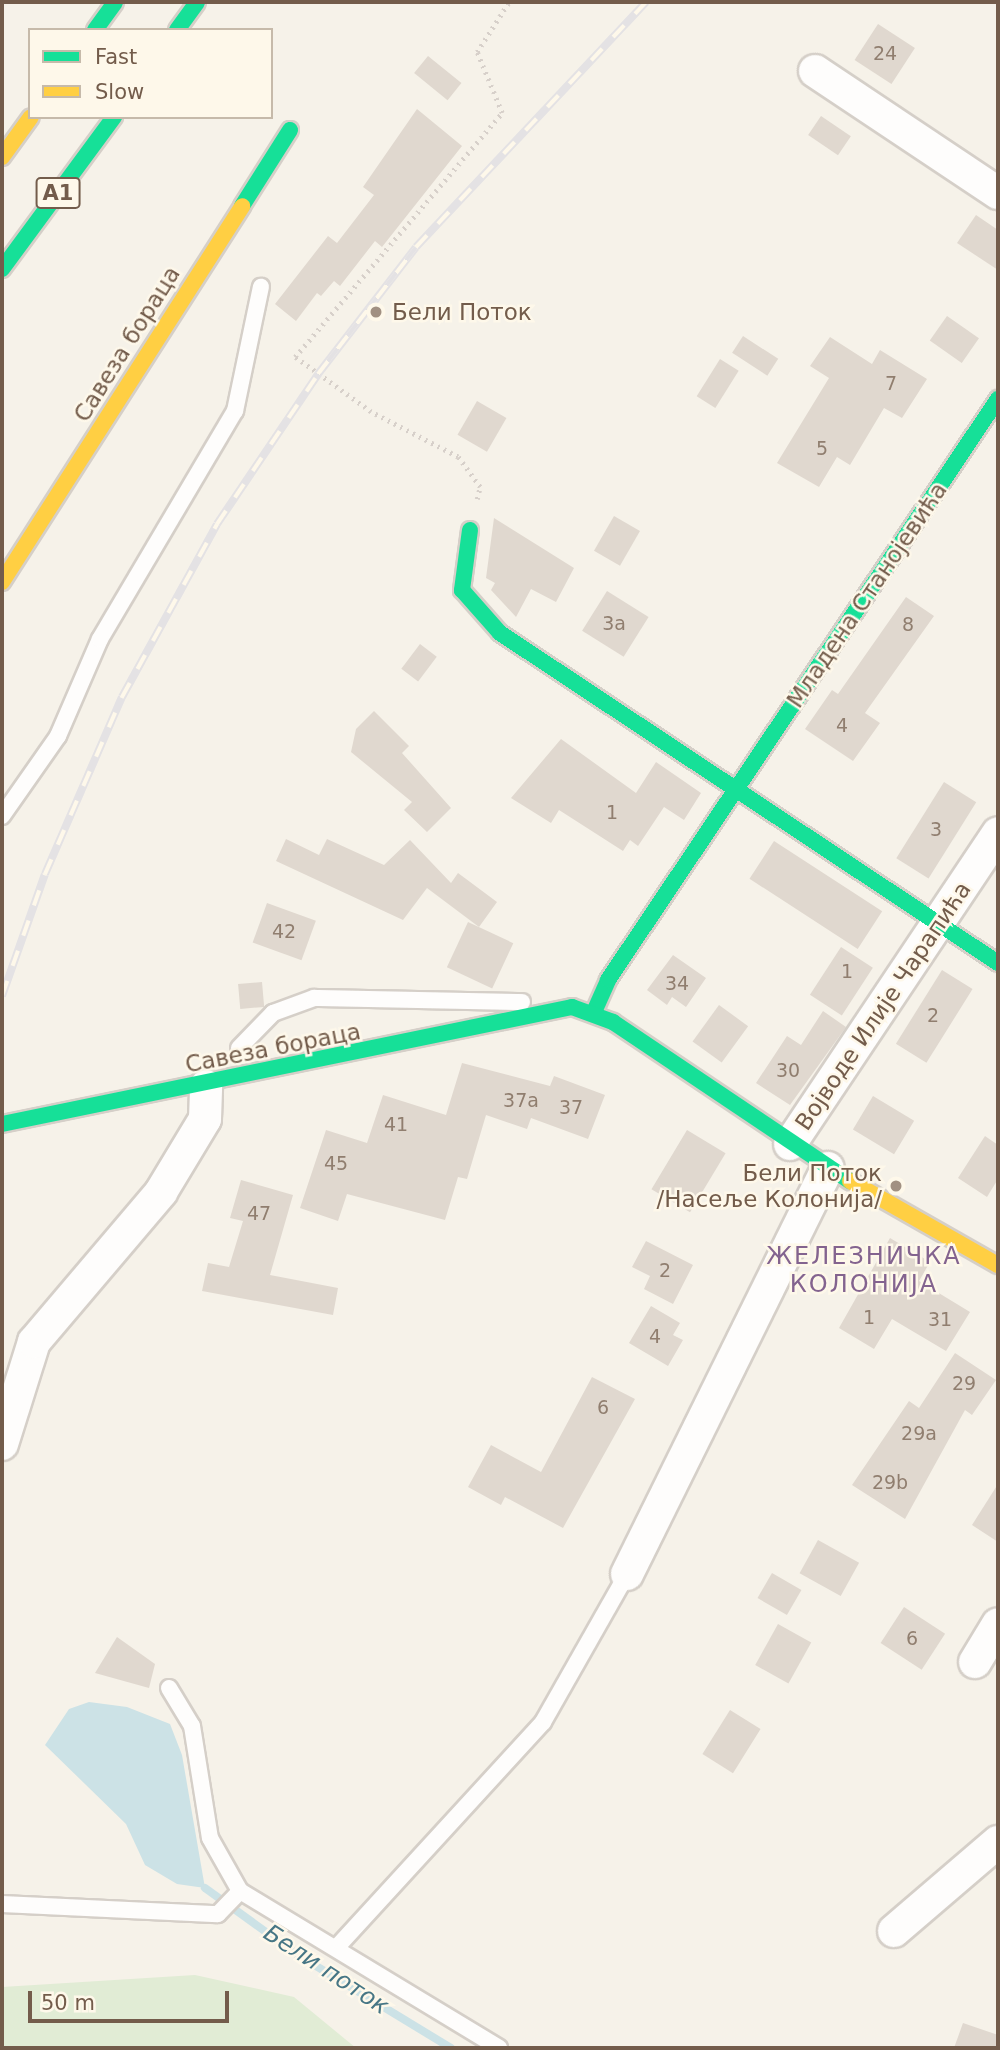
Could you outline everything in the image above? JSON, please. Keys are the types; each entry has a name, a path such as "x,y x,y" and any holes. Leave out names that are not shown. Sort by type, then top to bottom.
{"main road":[{"path":"96,28 116,2"},
{"path":"178,28 197,2"},
{"path":"2,157 30,119"},
{"name":"A1","path":"2,269 113,119"},
{"name":"Савеза бораца","path":"2,582 290,130"},
{"name":"Младена Станојевића","path":"594,1012 608,980 998,399"},
{"path":"470,530 462,590 478,615 735,790 998,963"},
{"name":"Савеза бораца","path":"2,1124 206,1086 551,1009 594,1012 828,1168 998,1265"}],"street":[{"path":"816,71 998,193"},
{"name":"Војводе Илије Чарапића","path":"790,1144 998,833"},
{"path":"2,1444 34,1342 161,1192 205,1119 206,1086"},
{"path":"627,1574 828,1168"},
{"path":"975,1662 998,1624"},
{"path":"894,1931 998,1842"}],"lane":[{"path":"2,816 58,736 100,639 235,411 261,287"},
{"name":"Савеза бораца","path":"239,1048 273,1013 314,998 524,1003 551,1009"},
{"path":"337,1947 543,1722 627,1574"},
{"path":"169,1688 192,1726 210,1838 238,1893 337,1947 499,2048"},
{"path":"2,1904 218,1914 238,1893"}],"path":[{"path":"470,530 480,486 466,464 371,411 295,357 502,113 477,52 509,2"}],"green space":[{"path":"195,1975 294,1997 356,2048 2,2048 2,1987"}],"shaded area":[{"path":"89,1702 127,1707 170,1724 182,1755 205,1888 177,1884 145,1865 126,1824 45,1745 69,1709"}],"building":[{"path":"878,24 915,48 891,84 855,60"},
{"path":"428,56 461,83 448,100 414,73"},
{"path":"417,109 462,146 382,247 375,241 340,286 334,281 321,296 317,293 296,321 275,304 328,236 337,243 374,195 363,187"},
{"path":"821,116 851,136 838,155 808,135"},
{"path":"976,215 998,230 998,270 957,243"},
{"path":"947,316 979,338 962,363 930,341"},
{"path":"743,336 778,359 767,376 732,353"},
{"path":"830,337 872,364 880,350 927,379 902,418 884,408 850,465 837,457 819,487 777,463 829,378 810,366"},
{"path":"720,359 739,371 715,408 697,396"},
{"path":"477,401 506,418 487,452 458,435"},
{"path":"614,516 640,531 620,566 594,551"},
{"path":"494,518 574,568 556,602 531,589 516,617 491,590 495,583 486,578"},
{"path":"607,591 649,617 624,657 582,631"},
{"path":"906,597 934,616 865,713 880,723 853,761 805,729 832,690 838,694"},
{"path":"420,644 437,657 418,681 401,669"},
{"path":"374,711 409,746 402,753 451,808 427,832 404,810 412,802 351,752 356,729"},
{"path":"561,739 636,793 656,762 701,793 684,820 664,807 638,846 630,840 623,851 559,810 551,823 511,798"},
{"path":"944,782 976,802 929,878 896,858"},
{"path":"286,839 319,855 327,839 384,865 410,840 451,883 458,873 497,902 479,927 427,888 403,920 276,861"},
{"path":"774,841 882,911 858,949 749,879"},
{"path":"267,903 316,921 301,960 253,942"},
{"path":"468,922 513,943 492,988 447,967"},
{"path":"841,947 873,968 842,1016 810,995"},
{"path":"673,955 706,978 686,1007 672,997 667,1005 647,990"},
{"path":"942,970 973,989 926,1063 896,1044"},
{"path":"262,982 264,1007 240,1009 238,984"},
{"path":"719,1005 748,1026 722,1063 693,1041"},
{"path":"823,1011 846,1027 790,1105 756,1083 787,1036 801,1045"},
{"path":"462,1063 550,1086 554,1076 605,1095 588,1139 531,1118 527,1129 486,1115 467,1179 458,1177 445,1220 347,1194 338,1221 300,1208 326,1130 367,1143 383,1095 446,1115"},
{"path":"873,1096 914,1121 894,1154 853,1129"},
{"path":"687,1130 726,1153 690,1212 651,1189"},
{"path":"985,1136 998,1145 998,1179 987,1197 958,1178"},
{"path":"241,1180 293,1195 270,1275 338,1288 333,1315 202,1291 208,1263 229,1267 243,1221 230,1218"},
{"path":"890,1238 930,1262 919,1281 970,1312 946,1351 892,1319 874,1349 839,1328"},
{"path":"646,1241 693,1265 673,1304 644,1289 650,1276 632,1267"},
{"path":"651,1306 680,1323 673,1335 683,1340 668,1366 629,1343"},
{"path":"955,1353 996,1380 972,1415 965,1410 905,1519 852,1485 909,1401 919,1408"},
{"path":"592,1377 635,1399 563,1528 505,1497 501,1505 468,1487 491,1445 541,1472"},
{"path":"998,1484 998,1542 972,1525"},
{"path":"818,1540 859,1563 841,1596 800,1573"},
{"path":"772,1573 801,1590 787,1615 758,1598"},
{"path":"904,1607 945,1634 922,1670 881,1643"},
{"path":"778,1624 811,1642 788,1684 755,1665"},
{"path":"117,1637 155,1664 149,1688 95,1673"},
{"path":"730,1710 761,1729 733,1773 702,1754"},
{"path":"963,2023 998,2035 998,2048 954,2048"}],"waterway":[{"name":"Бели поток","path":"205,1888 298,1955 451,2048"}],"railway":[{"path":"2,996 45,874 122,697 217,524 318,374 416,247 646,2"}],"traffic: fast":[{"path":"96,28 115,2"},
{"path":"178,28 197,2"},
{"path":"2,269 113,119"},
{"path":"242,206 290,130"},
{"path":"594,1012 608,980 998,399"},
{"path":"470,530 462,590 500,633 998,963"},
{"path":"2,1124 572,1007 613,1022 850,1181"}],"traffic: slow":[{"path":"2,157 30,119"},
{"path":"2,582 242,206"},
{"path":"850,1181 998,1265"}],"place":[{"name":"Бели Поток","path":"376,312"},
{"name":"Бели Поток /Насеље Колонија/","path":"896,1186"}],"district":[{"name":"ЖЕЛЕЗНИЧКА КОЛОНИЈА","path":"864,1271"}]}
